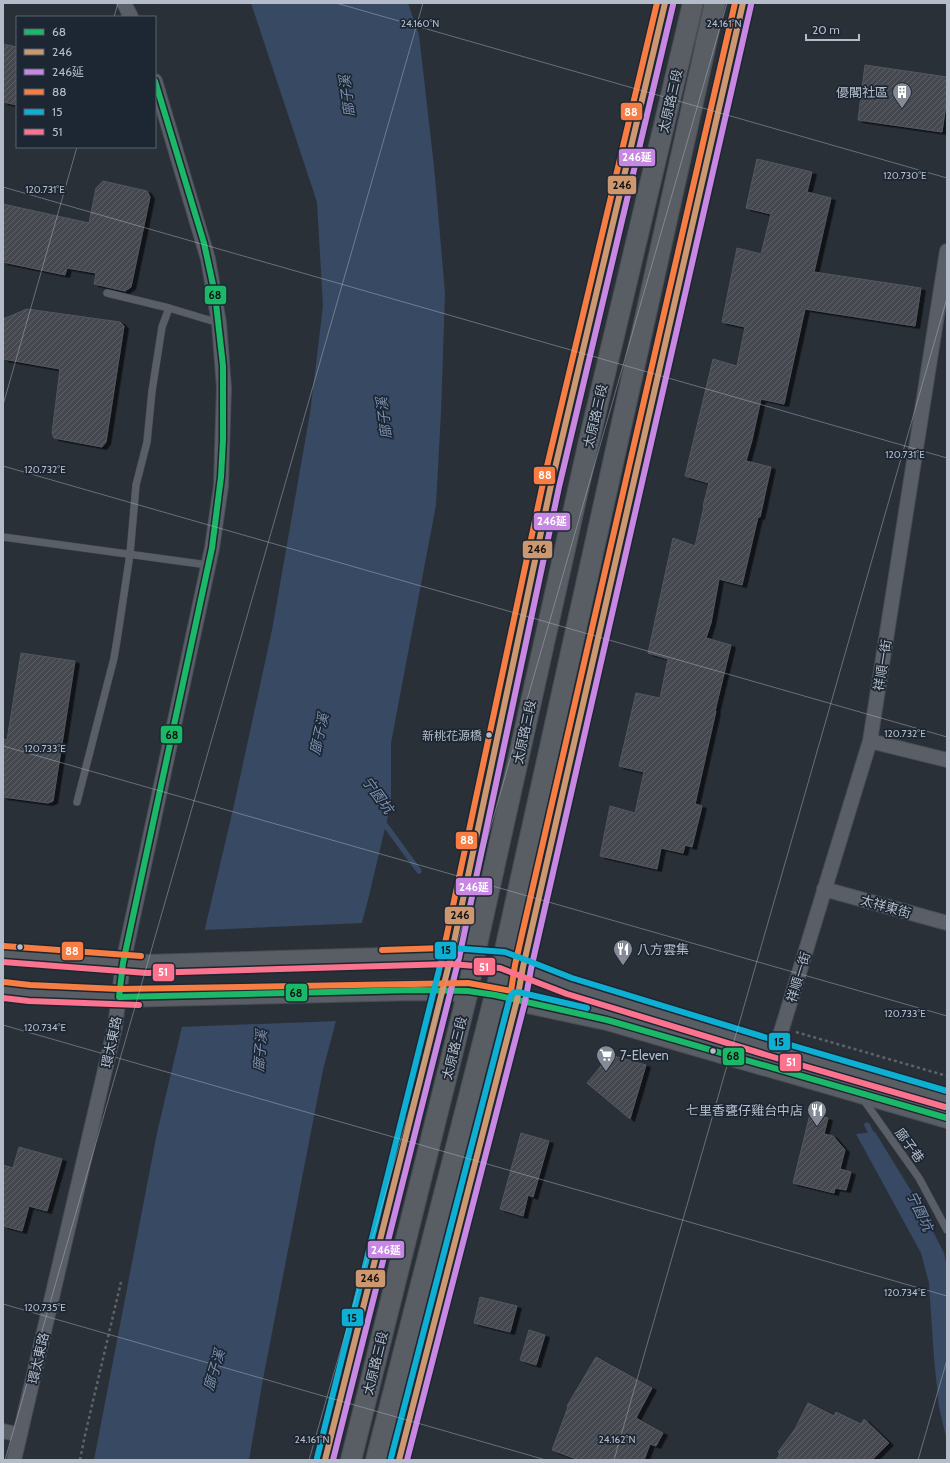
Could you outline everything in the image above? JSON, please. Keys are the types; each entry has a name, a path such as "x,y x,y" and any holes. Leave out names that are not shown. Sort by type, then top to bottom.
{"main road":[{"name":"太原路三段","path":"325,1460 443,991 551,486 665,3"},
{"name":"太原路三段","path":"351,1460 468,991 474,958 589,441 693,3"},
{"name":"太原路三段","path":"376,1460 495,996 714,3"},
{"path":"399,1460 517,1000 523,967 743,3"},
{"path":"3,954 147,964 451,956 502,960 569,986 773,1058 862,1084 947,1118"},
{"path":"3,990 29,993 120,997 416,990 468,991 517,1000 773,1058"},
{"path":"862,1084 947,1099"}],"street":[{"path":"124,3 130,16"},
{"name":"環太東路","path":"14,1460 115,1026 120,997 123,963 208,566 221,486 224,388 219,324 208,258 156,84"},
{"name":"祥順一街","path":"773,1058 870,741 947,251"},
{"path":"870,741 947,760"},
{"name":"太祥東街","path":"824,889 947,923"},
{"path":"3,1431 20,1435"}],"lane":[{"path":"107,293 169,308 219,324"},
{"path":"77,802 114,658 130,554 136,485 147,442 152,391 162,327 169,308"},
{"path":"3,537 208,566"},
{"name":"廍子巷","path":"862,1084 919,1178 947,1230"}],"path":[{"path":"782,1028 947,1076"},
{"path":"80,1460 122,1282"}],"water":[{"name":"廍子溪","path":"251,3 408,3 419,35 434,166 445,293 436,505 391,743 391,803 368,900 323,1070 263,1379 249,1460 94,1460 157,1133 234,805 272,630 310,413 323,306 317,202"},
{"path":"875,1132 918,1202 944,1253 947,1267 947,1441 939,1407 929,1283 921,1253 856,1134"}],"pier":[{"path":"363,923 338,1021 180,1027 202,930"}],"building":[{"path":"3,44 16,47 16,105 3,102"},
{"name":"優閣社區","path":"865,65 947,77 947,97 942,132 858,120"},
{"path":"757,159 812,172 807,192 831,198 814,272 921,288 915,326 805,309 784,404 761,399 746,461 771,467 760,517 758,517 742,585 719,579 711,623 706,638 731,645 695,804 702,806 692,847 685,845 683,853 661,848 657,869 600,856 610,806 635,813 644,772 619,766 636,693 660,698 668,659 648,653 673,538 695,546 704,506 709,483 685,476 713,359 737,366 745,327 722,322 737,248 761,254 771,214 746,208"},
{"path":"103,181 147,191 150,197 131,287 125,291 94,284 96,273 67,268 65,275 3,262 3,204 89,223 96,188"},
{"path":"27,309 120,322 124,326 106,442 102,447 54,438 52,433 60,369 3,359 3,319"},
{"path":"21,653 75,661 53,801 48,803 3,797 3,739 7,740"},
{"path":"610,1055 646,1065 630,1119 587,1083"},
{"path":"810,1114 828,1118 824,1134 833,1136 845,1150 840,1169 851,1172 846,1190 835,1188 834,1193 793,1183"},
{"path":"521,1133 549,1141 533,1197 528,1195 523,1216 500,1209"},
{"path":"19,1147 62,1159 47,1211 29,1206 22,1231 3,1226 3,1165 13,1168"},
{"path":"480,1297 517,1306 510,1332 474,1323"},
{"path":"529,1330 545,1335 536,1365 520,1360"},
{"path":"596,1357 652,1388 636,1418 663,1433 656,1446 650,1444 644,1460 579,1460 552,1450 568,1407 567,1406"},
{"path":"808,1403 834,1416 836,1412 861,1424 864,1419 889,1443 872,1460 776,1460 780,1454 778,1452 795,1429"}],"waterway":[{"name":"宁園坑","path":"381,819 419,871"},
{"name":"宁園坑","path":"867,1125 873,1137"}],"transit line":[{"name":"88","path":"382,950 444,948 543,483 657,3"},
{"name":"246","path":"325,1460 451,956 551,485 665,3"},
{"name":"88","path":"4,982 30,985 119,989 468,983 511,991 515,965 735,3"},
{"name":"246","path":"399,1460 517,1000 523,967 743,3"},
{"name":"246延","path":"333,1460 459,958 559,487 673,5"},
{"name":"246延","path":"407,1460 525,1002 531,969 751,5"},
{"name":"68","path":"156,84 204,243 215,294 223,366 223,440 221,477 212,548 123,963 119,997 416,990 468,991 495,995 607,1020 947,1118"},
{"name":"88","path":"4,946 141,956"},
{"name":"15","path":"317,1458 443,954 447,949 452,948 505,952 572,978 947,1091"},
{"name":"51","path":"3,962 147,973 451,964 500,968 567,994 773,1057 945,1107"},
{"name":"15","path":"391,1458 510,997 513,993 518,992 587,1008"},
{"name":"51","path":"3,998 29,1001 139,1005"}],"place":[{"name":"優閣社區","path":"902,109"},
{"name":"新桃花源橋","path":"489,735"},
{"name":"八方雲集","path":"623,966"},
{"name":"7-Eleven","path":"606,1072"},
{"name":"七里香甕仔雞台中店","path":"817,1127"}]}
